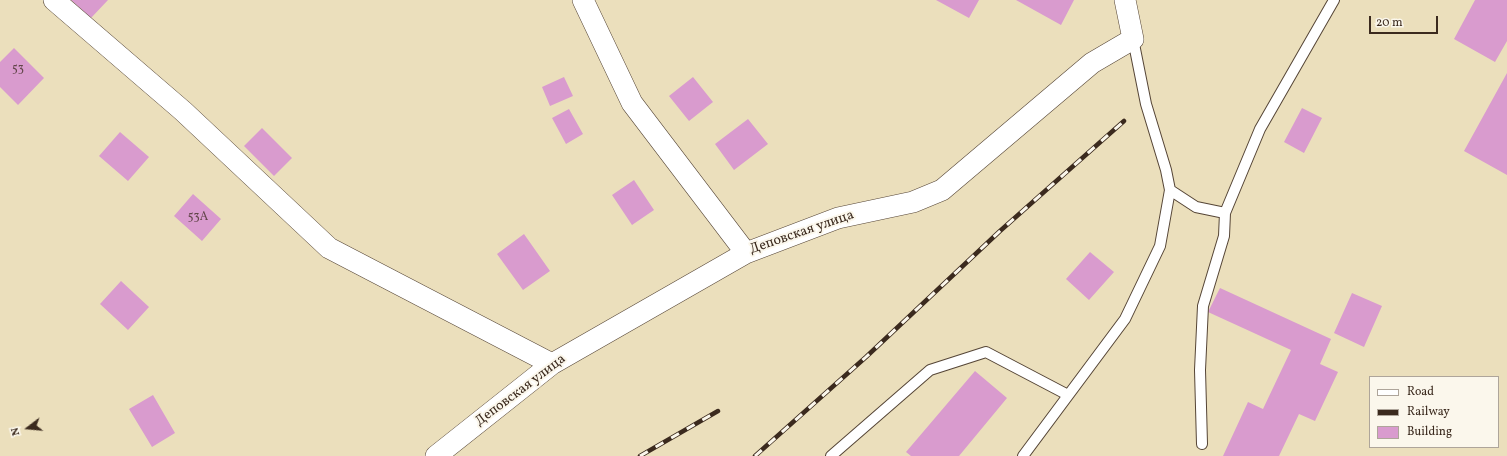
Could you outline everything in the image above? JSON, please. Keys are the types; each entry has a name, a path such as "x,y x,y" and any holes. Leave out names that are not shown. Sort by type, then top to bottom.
{"street":[{"path":"54,0 183,111 329,248 552,364"},
{"path":"583,0 632,103 746,253"},
{"path":"1125,0 1133,39"},
{"name":"Деповская улица","path":"436,456 552,364 746,253 838,218 913,202 942,190 1092,63 1133,39"}],"lane":[{"path":"1202,444 1200,370 1203,306 1224,236 1224,214 1260,129 1334,0"},
{"path":"1023,456 1124,320 1160,246 1170,190 1166,170 1146,104 1133,39"},
{"path":"1170,190 1196,207 1224,214"},
{"path":"832,456 930,370 986,352 1068,395"}],"building":[{"path":"71,0 108,0 91,18"},
{"path":"936,0 979,0 969,18"},
{"path":"1016,0 1074,0 1061,25"},
{"path":"1475,0 1507,0 1507,41 1495,62 1454,39"},
{"path":"14,48 44,78 18,105 0,87 0,62"},
{"path":"1507,73 1507,175 1464,151"},
{"path":"564,77 573,96 550,106 542,87"},
{"path":"693,77 713,102 689,121 669,96"},
{"path":"1302,108 1322,118 1304,153 1284,142"},
{"path":"569,109 583,134 566,144 552,118"},
{"path":"748,119 768,144 734,170 715,144"},
{"path":"262,128 292,158 274,176 244,146"},
{"path":"120,132 149,157 128,181 99,156"},
{"path":"634,180 654,210 632,225 612,195"},
{"path":"193,194 221,219 202,241 174,216"},
{"path":"524,234 550,271 523,290 497,254"},
{"path":"1090,252 1114,272 1089,300 1066,279"},
{"path":"121,281 149,307 128,330 100,304"},
{"path":"1220,288 1331,339 1320,364 1338,372 1315,421 1299,414 1279,456 1223,456 1248,402 1263,409 1291,350 1208,312"},
{"path":"1352,293 1382,306 1364,347 1334,333"},
{"path":"975,371 1007,398 959,456 911,456 906,452"},
{"path":"153,395 175,433 152,447 129,409"}],"railway":[{"path":"755,456 866,357 1000,231 1124,121"},
{"path":"640,456 718,411"}]}
